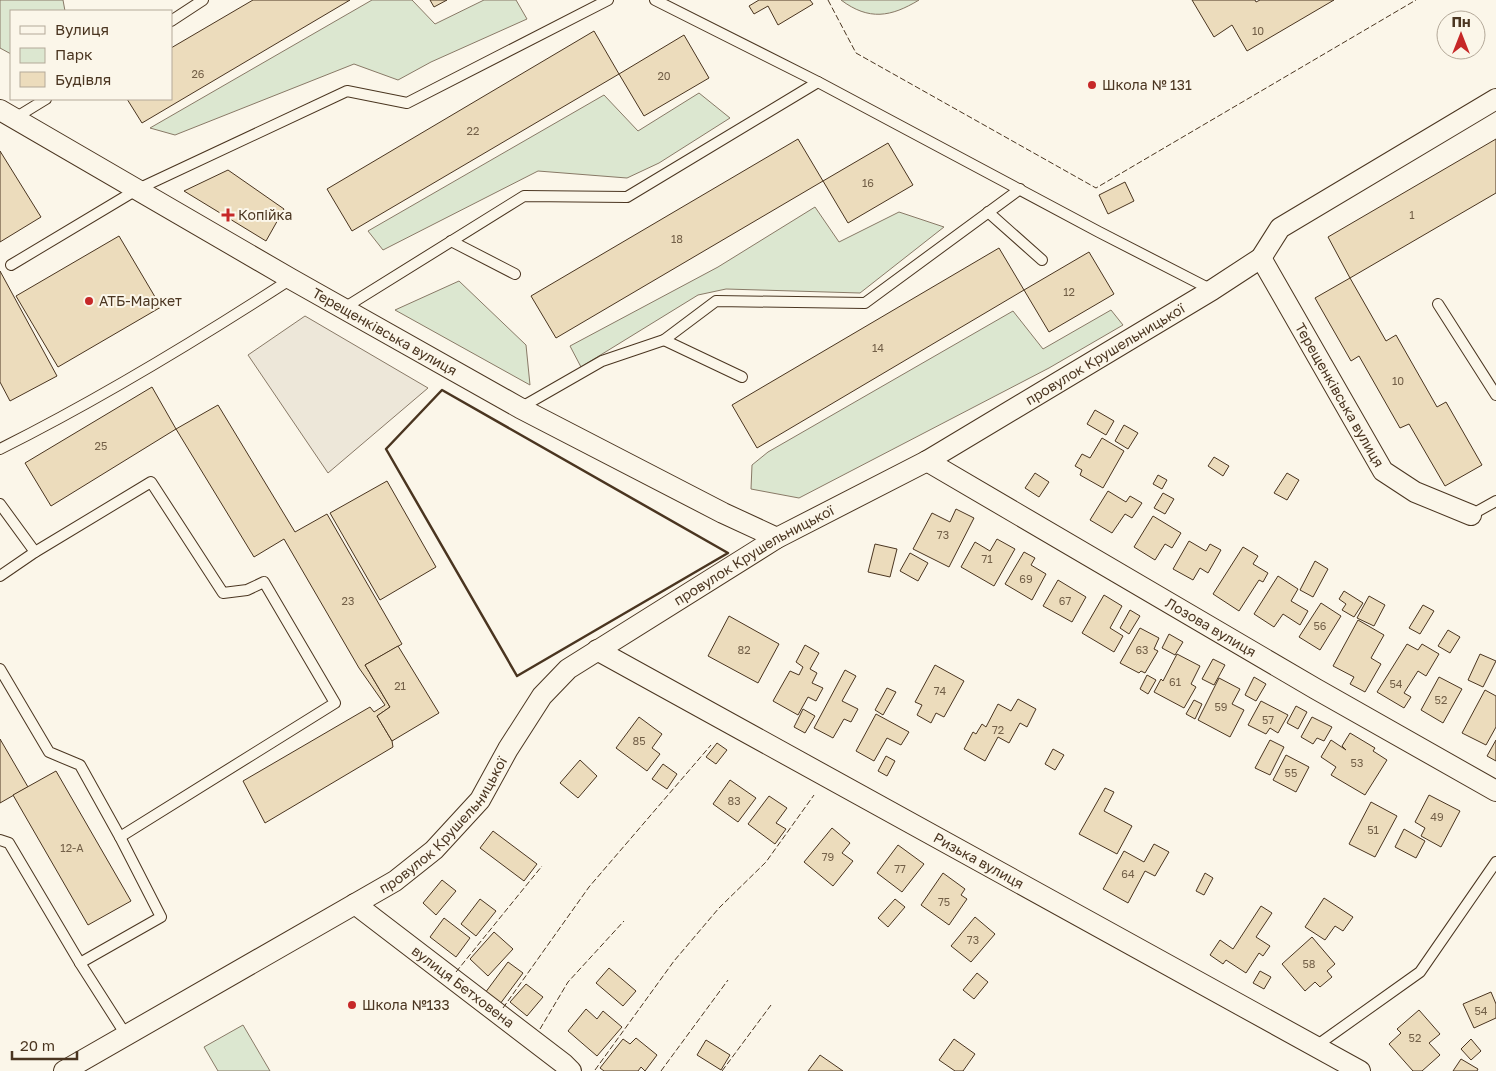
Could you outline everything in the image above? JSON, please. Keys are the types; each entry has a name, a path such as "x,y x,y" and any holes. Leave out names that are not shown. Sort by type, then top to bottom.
{"street":[{"name":"провулок Крушельницької","path":"64,1071 395,881 434,850 480,800 508,749 542,696 568,669 777,538 927,461 1212,290 1261,258 1280,228 1496,99"},
{"name":"Терещенківська вулиця","path":"7,114 291,279 520,408 723,513 777,538"},
{"name":"Терещенківська вулиця","path":"1261,258 1383,471 1415,492 1470,515"},
{"name":"Лозова вулиця","path":"927,461 1496,792"},
{"name":"Ризька вулиця","path":"597,650 1360,1071"},
{"name":"вулиця Бетховена","path":"356,904 571,1071"}],"lane":[{"path":"172,20 202,0"},
{"path":"11,265 138,189 348,91 407,103 608,0"},
{"path":"655,0 818,82 1212,290"},
{"path":"344,308 524,196 627,197 818,82"},
{"path":"7,114 43,100"},
{"path":"520,408 602,361 664,340 716,301 865,303 1020,189"},
{"path":"988,212 1042,260"},
{"path":"451,241 515,274"},
{"path":"0,449 62,418 230,318 291,279"},
{"path":"1438,304 1496,395"},
{"path":"664,340 742,377"},
{"path":"0,576 35,552 151,482 223,593 247,590 264,582 335,703 120,837"},
{"path":"1470,515 1496,501"},
{"path":"0,504 35,552"},
{"path":"0,669 49,752 80,765 161,917 80,963"},
{"path":"0,840 8,842 80,963 126,1035"},
{"path":"1316,1046 1420,972 1496,862"}],"green space":[{"path":"0,0 63,0 65,10 10,10 10,53 0,48"},
{"path":"372,0 412,0 435,24 484,0 516,0 527,19 431,62 398,80 354,64 175,135 150,128"},
{"path":"841,0 919,0 909,6 889,13 871,14 851,7"},
{"path":"699,93 730,118 659,163 627,178 538,171 383,250 368,231 604,95 638,131"},
{"path":"815,207 839,242 899,212 944,227 860,293 726,289 698,295 581,367 570,346 718,267"},
{"path":"459,281 526,345 530,385 395,310"},
{"path":"1111,310 1123,325 1049,368 799,498 751,489 752,465 768,452 1013,311 1043,349"},
{"path":"243,1025 270,1071 218,1071 204,1047"}],"shaded area":[{"path":"305,316 428,388 328,473 248,355"}],"building":[{"path":"253,0 350,0 142,123 128,100 172,100 172,47"},
{"path":"430,0 447,0 434,7"},
{"path":"759,0 810,0 813,4 778,25 768,6 754,14 749,6"},
{"path":"1192,0 1255,0 1256,2 1260,0 1334,0 1247,51 1232,25 1214,37"},
{"path":"594,31 619,74 352,231 327,189"},
{"path":"684,35 709,78 644,116 619,74"},
{"path":"798,139 823,181 556,338 531,296"},
{"path":"1496,139 1496,193 1350,278 1328,237"},
{"path":"888,143 913,185 848,223 823,181"},
{"path":"0,151 41,217 0,242"},
{"path":"228,170 284,209 266,241 184,191"},
{"path":"1125,182 1134,201 1108,214 1099,195"},
{"name":"АТБ-Маркет","path":"119,236 161,307 58,367 16,296"},
{"path":"999,248 1024,290 757,448 732,405"},
{"path":"1089,252 1114,294 1049,332 1024,290"},
{"path":"0,271 57,376 10,401 0,382"},
{"path":"1350,278 1386,341 1396,335 1437,407 1446,402 1482,465 1445,486 1409,424 1400,428 1359,356 1351,361 1315,298"},
{"path":"152,387 176,429 51,506 25,463"},
{"path":"218,405 295,532 327,514 402,644 365,665 390,707 377,716 392,741 393,747 265,823 243,781 370,707 374,712 385,705 359,668 284,539 254,557 176,429"},
{"path":"1095,410 1114,421 1106,435 1087,424"},
{"path":"1124,425 1138,433 1128,449 1115,441"},
{"path":"1102,438 1124,451 1103,488 1080,475 1082,470 1075,466 1082,454 1090,458"},
{"path":"1214,457 1229,466 1223,476 1208,466"},
{"path":"1035,473 1049,482 1039,497 1025,488"},
{"path":"1287,473 1299,480 1287,500 1274,493"},
{"path":"1158,475 1167,480 1162,489 1153,484"},
{"path":"387,481 436,567 380,600 330,513"},
{"path":"1108,491 1126,502 1130,496 1142,503 1132,518 1125,514 1112,533 1090,520"},
{"path":"1163,493 1174,499 1165,514 1154,508"},
{"path":"956,509 974,518 949,567 913,549 932,513 950,522"},
{"path":"1153,516 1181,533 1172,548 1165,544 1155,560 1134,547"},
{"path":"997,539 1015,549 994,586 961,567 975,542 990,551"},
{"path":"1189,541 1206,551 1210,544 1221,550 1208,573 1200,568 1193,580 1173,569"},
{"path":"875,544 897,549 890,577 868,572"},
{"path":"1243,547 1258,556 1253,564 1268,573 1263,582 1259,580 1239,611 1213,594"},
{"path":"1024,552 1035,558 1031,565 1046,574 1032,600 1005,584"},
{"path":"910,553 928,563 918,581 900,571"},
{"path":"1315,561 1328,569 1313,597 1300,590"},
{"path":"1278,576 1298,589 1291,601 1308,611 1300,625 1283,614 1274,627 1254,614"},
{"path":"1058,580 1086,597 1072,622 1043,606"},
{"path":"1344,591 1363,603 1354,617 1342,610 1346,604 1339,599"},
{"path":"1104,595 1122,606 1110,628 1123,636 1114,652 1082,633"},
{"path":"1369,596 1385,605 1374,626 1357,618"},
{"path":"1321,603 1341,616 1320,650 1299,637"},
{"path":"1423,605 1434,611 1420,634 1409,628"},
{"path":"1130,610 1140,616 1129,634 1120,628"},
{"path":"729,616 779,644 758,683 708,656"},
{"path":"1358,620 1384,635 1371,658 1381,664 1365,692 1350,684 1354,677 1333,666"},
{"path":"1140,628 1159,638 1154,649 1158,651 1145,673 1141,671 1139,673 1120,663"},
{"path":"1448,630 1460,637 1450,653 1438,646"},
{"path":"1169,634 1183,642 1175,655 1162,648"},
{"path":"1407,644 1418,650 1422,644 1439,654 1426,676 1418,671 1404,693 1411,697 1404,708 1377,692"},
{"path":"805,645 819,653 810,669 817,673 812,683 823,688 816,701 808,697 798,715 773,701 790,671 799,675 803,667 796,662"},
{"path":"398,646 439,713 392,741 377,716 390,707 365,665"},
{"path":"1177,654 1200,666 1191,684 1196,687 1184,708 1154,692 1161,679 1163,681"},
{"path":"1480,654 1496,661 1483,687 1468,680"},
{"path":"1213,659 1225,665 1214,685 1202,679"},
{"path":"935,665 964,681 944,717 936,713 931,723 917,715 922,705 915,702"},
{"path":"845,670 856,676 842,701 858,709 851,722 844,719 833,738 814,728"},
{"path":"1147,675 1156,680 1148,694 1140,689"},
{"path":"1254,677 1266,684 1256,701 1245,695"},
{"path":"1439,677 1462,689 1443,723 1421,710"},
{"path":"1219,678 1240,689 1232,704 1244,710 1230,737 1198,720"},
{"path":"887,688 896,692 883,715 875,710"},
{"path":"1485,690 1496,696 1496,727 1486,745 1462,733"},
{"path":"1018,699 1036,709 1027,727 1020,723 1009,743 998,737 985,761 964,749 973,732 976,734 982,724 986,727 998,704 1011,711"},
{"path":"1194,700 1202,704 1195,719 1186,714"},
{"path":"1261,701 1288,715 1278,733 1270,728 1266,734 1248,725"},
{"path":"1296,706 1307,712 1298,729 1287,723"},
{"path":"803,709 815,716 805,733 794,727"},
{"path":"876,714 909,732 901,745 887,738 874,761 856,751"},
{"path":"639,717 662,734 652,748 660,754 647,771 616,748"},
{"path":"1312,717 1332,727 1324,741 1317,738 1313,744 1301,737"},
{"path":"1350,733 1375,748 1373,751 1387,760 1365,795 1331,775 1336,767 1321,757 1331,740 1346,750 1342,746"},
{"path":"0,739 28,787 0,803"},
{"path":"1270,740 1284,747 1270,775 1255,768"},
{"path":"1496,740 1496,761 1487,756"},
{"path":"717,743 727,750 716,764 706,757"},
{"path":"1053,749 1064,755 1055,770 1045,764"},
{"path":"1286,755 1309,767 1296,792 1273,780"},
{"path":"886,756 895,761 887,776 878,771"},
{"path":"580,760 597,776 578,798 560,783"},
{"path":"663,764 677,774 667,789 652,779"},
{"path":"56,771 131,901 88,925 13,795"},
{"path":"730,780 756,798 738,822 713,804"},
{"path":"1105,788 1114,792 1104,811 1132,826 1117,854 1079,834"},
{"path":"1429,795 1460,811 1441,847 1421,836 1425,828 1415,822"},
{"path":"769,796 787,808 776,823 786,829 775,844 748,824"},
{"path":"1371,802 1397,816 1375,857 1349,844"},
{"path":"832,828 850,843 842,853 853,861 833,886 804,862"},
{"path":"1404,829 1425,841 1416,858 1395,847"},
{"path":"493,831 537,864 524,881 480,848"},
{"path":"1154,844 1169,852 1155,876 1145,871 1128,903 1103,889 1124,851 1144,862"},
{"path":"898,845 924,864 902,892 877,873"},
{"path":"943,873 965,889 961,895 967,899 949,925 921,905"},
{"path":"1205,873 1213,878 1204,895 1196,891"},
{"path":"442,880 456,891 436,915 423,903"},
{"path":"1324,898 1353,917 1343,931 1335,926 1325,940 1305,927"},
{"path":"480,899 496,911 476,936 461,924"},
{"path":"895,899 905,907 888,927 878,918"},
{"path":"1261,906 1272,913 1256,937 1270,946 1263,956 1259,953 1246,973 1226,960 1223,964 1210,955 1220,940 1233,949"},
{"path":"975,917 995,934 971,962 951,946"},
{"path":"444,918 470,938 456,957 430,937"},
{"path":"494,932 513,949 488,976 470,959"},
{"path":"1312,937 1335,964 1327,971 1332,977 1320,987 1315,982 1305,991 1282,964"},
{"path":"508,962 523,973 500,1004 485,993"},
{"path":"609,968 636,991 623,1006 596,983"},
{"path":"1260,971 1271,977 1264,989 1253,983"},
{"path":"977,973 988,982 974,999 963,990"},
{"path":"526,984 543,997 527,1016 510,1002"},
{"path":"1491,992 1496,1004 1496,1018 1474,1028 1463,1004"},
{"path":"586,1009 597,1019 603,1011 622,1027 597,1056 568,1031"},
{"path":"1419,1010 1440,1034 1429,1043 1440,1055 1422,1071 1413,1071 1389,1044 1401,1033 1397,1029"},
{"path":"636,1038 657,1055 645,1071 641,1067 638,1071 604,1071 600,1068 623,1039 630,1044"},
{"path":"954,1039 975,1054 963,1071 955,1071 939,1060"},
{"path":"1471,1039 1481,1051 1471,1060 1461,1049"},
{"path":"706,1040 730,1055 721,1070 697,1055"},
{"path":"820,1055 843,1071 808,1071"},
{"path":"1461,1059 1478,1069 1477,1071 1453,1071"}],"fence":[{"path":"828,0 856,53 1096,188 1416,0"},
{"path":"503,1008 589,887 711,745"},
{"path":"595,1070 674,961 719,908 766,862 814,795"},
{"path":"456,972 542,866"},
{"path":"540,1029 568,982 624,921"},
{"path":"661,1071 728,980"},
{"path":"722,1071 771,1005"}],"wall":[{"path":"442,390 728,553 517,676 386,449 442,390"}],"place":[{"name":"Школа № 131","path":"1092,85"},
{"name":"Копійка","path":"228,215"},
{"name":"АТБ-Маркет","path":"89,301"},
{"name":"Школа №133","path":"352,1005"}]}
